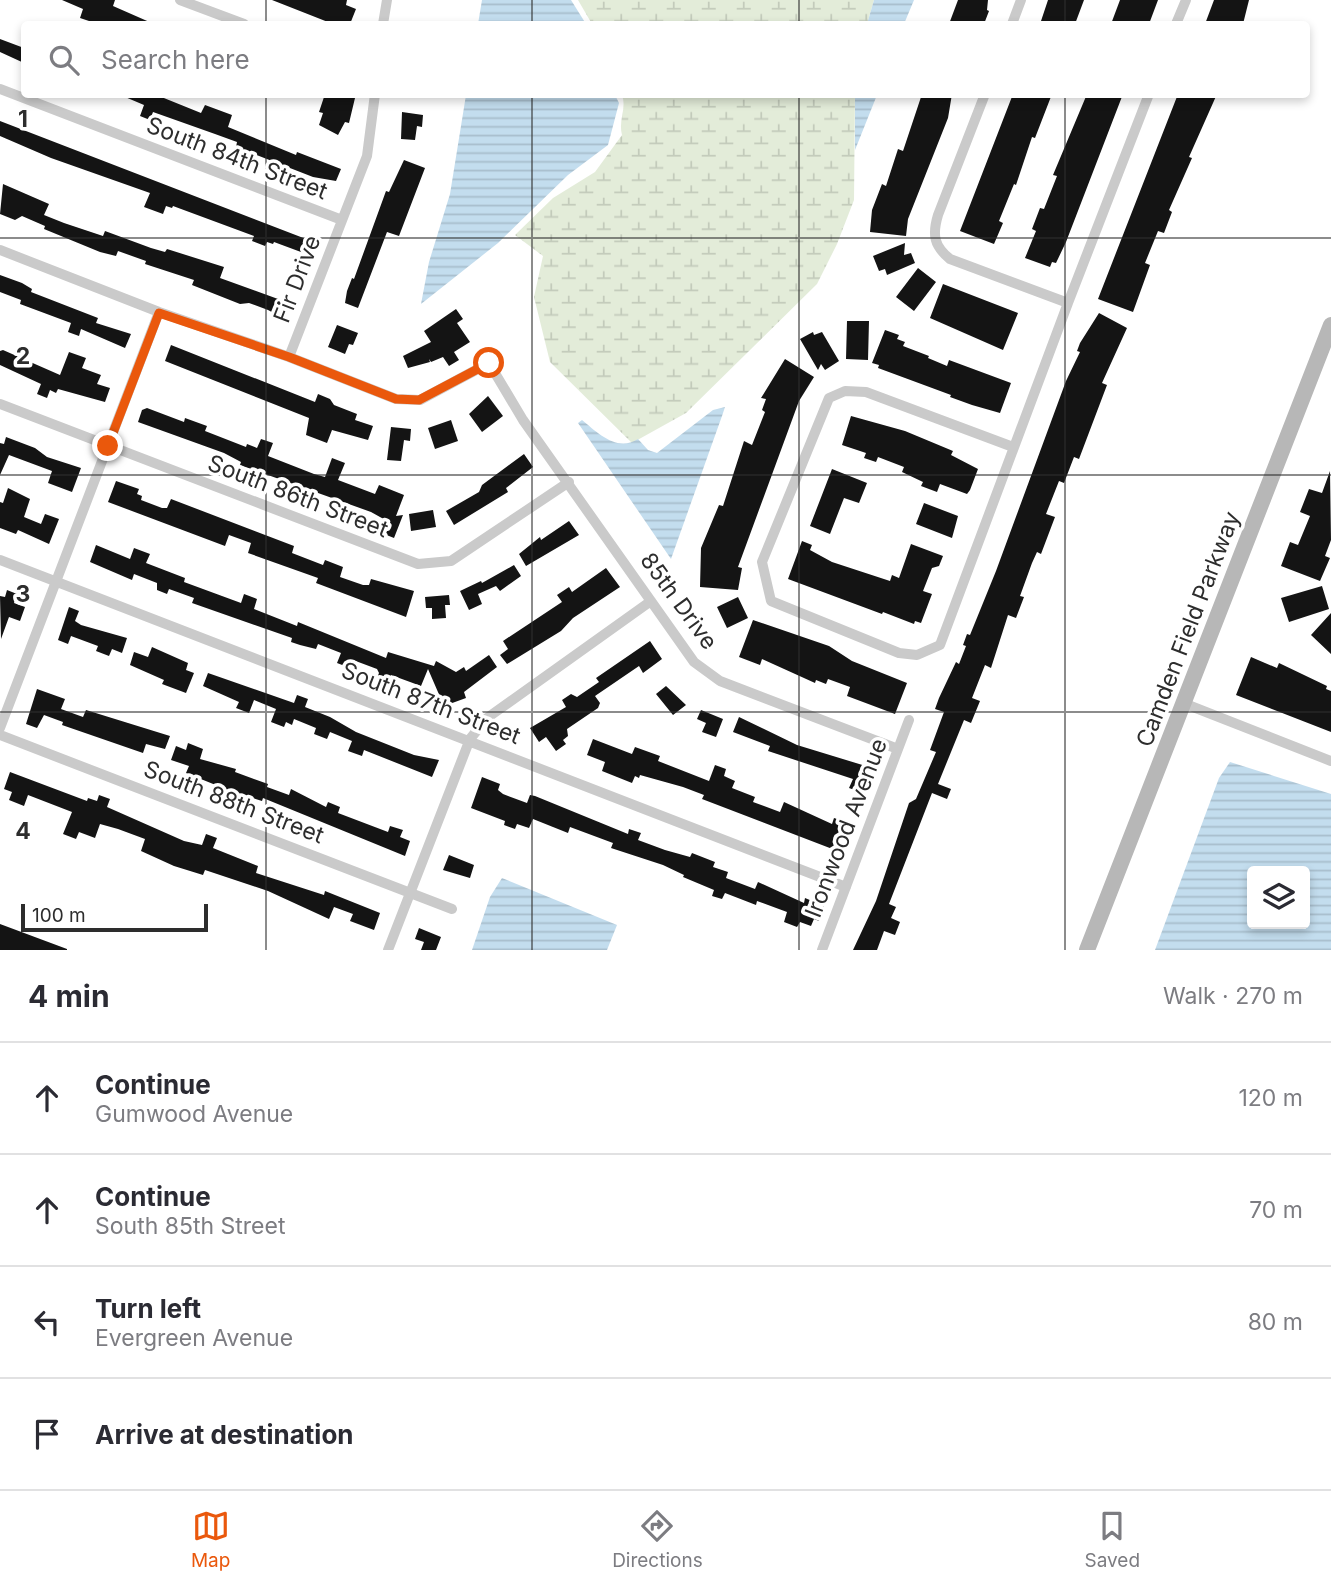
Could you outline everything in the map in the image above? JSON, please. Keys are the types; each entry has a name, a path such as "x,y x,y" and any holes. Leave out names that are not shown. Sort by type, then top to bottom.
{"street":[{"path":"180,0 236,21"},
{"path":"384,21 387,0"},
{"path":"1013,21 1021,0"},
{"path":"1177,21 1186,0"},
{"name":"South 84th Street","path":"0,89 21,97"},
{"name":"South 84th Street","path":"23,98 342,220"},
{"name":"Fir Drive","path":"289,357 367,156 374,98"},
{"path":"983,98 938,215 933,232 938,249 950,259 1068,303"},
{"path":"1013,447 866,392 845,391 828,398 762,562 771,601 899,653 917,655 940,645 1147,98"},
{"path":"0,250 159,313 289,357"},
{"path":"0,729 159,313"},
{"name":"Camden Field Parkway","path":"1087,950 1331,324"},
{"name":"85th Drive","path":"289,357 396,399 419,400 489,363 523,419 694,662 720,681 898,749"},
{"name":"South 86th Street","path":"0,404 418,564 452,561 569,482"},
{"name":"South 87th Street","path":"0,560 470,739 846,887"},
{"path":"388,950 470,739 487,718 651,601"},
{"path":"1183,703 1331,761"},
{"name":"Ironwood Avenue","path":"822,950 909,720"},
{"name":"South 88th Street","path":"0,735 452,909"}],"green space":[{"path":"578,0 874,0 868,21 590,21"},
{"path":"623,98 855,98 854,200 837,244 817,284 686,413 632,443 550,362 534,297 543,256 515,235 553,198 595,172 622,135"}],"water":[{"path":"482,0 571,0 584,21 478,21"},
{"path":"874,0 914,0 905,21 868,21"},
{"path":"466,98 616,98 619,103 608,145 568,175 498,243 421,304 429,262 450,194"},
{"path":"855,98 876,98 855,150"},
{"path":"725,407 671,559 578,423 582,420 608,440 623,443 638,439 648,450 657,453 713,410"},
{"path":"1230,762 1331,794 1331,950 1155,950 1219,778"},
{"path":"502,878 617,925 607,950 472,950 490,897"}],"building":[{"path":"62,0 115,0 113,6 147,21 89,21 80,18 83,9"},
{"path":"272,0 347,0 346,5 356,9 351,21 325,21"},
{"path":"958,0 988,0 989,11 985,21 950,21"},
{"path":"1048,0 1084,0 1076,21 1041,21"},
{"path":"1120,0 1158,0 1150,21 1112,21"},
{"path":"1214,0 1249,0 1244,21 1206,21"},
{"path":"0,39 21,47 21,62 0,52"},
{"path":"127,98 164,98 201,113 205,105 232,115 228,127 296,155 297,152 341,169 336,181 313,177 236,147 237,142 153,112 150,120 140,116 144,105"},
{"path":"324,98 355,98 349,123 345,122 338,135 319,125 323,113 319,112"},
{"path":"921,98 951,98 948,118 908,219 906,236 870,232 872,210 882,184 886,186 898,149 903,151"},
{"path":"1011,98 1050,98 999,221 1003,223 994,244 960,231"},
{"path":"1085,98 1121,98 1066,242 1056,263 1052,262 1050,267 1025,258 1036,231 1032,229 1040,208 1044,209 1057,176 1053,175"},
{"path":"1176,98 1215,98 1189,157 1192,158 1169,210 1172,212 1164,233 1158,231 1145,263 1150,265 1133,312 1098,299"},
{"path":"402,112 423,115 422,127 417,126 415,140 401,139"},
{"path":"0,121 306,239 313,244 309,255 274,242 267,242 265,246 252,241 254,236 173,206 166,206 163,214 144,207 150,193 51,158 0,136"},
{"path":"404,160 425,168 399,236 387,232 358,308 345,303 347,291 352,278 354,279 386,191 389,192"},
{"path":"3,184 49,204 44,215 64,223 103,236 105,231 151,248 165,252 167,249 224,267 220,278 289,303 283,318 249,303 240,304 192,285 194,280 145,264 146,261 118,251 116,256 100,252 44,229 45,226 22,216 15,220 0,214"},
{"path":"905,243 904,255 911,253 915,263 887,275 885,269 879,271 873,256"},
{"path":"918,268 936,282 914,311 896,297"},
{"path":"0,275 22,283 32,289 31,292 98,318 96,323 131,334 125,348 81,329 79,336 68,332 71,323 20,304 21,300 0,292"},
{"path":"943,284 1018,313 1003,350 930,318"},
{"path":"456,309 463,319 457,323 470,342 454,352 459,360 449,366 443,357 431,362 429,359 430,362 408,368 403,356 431,342 424,331"},
{"path":"1099,313 1127,328 1102,383 1107,385 1079,459 1074,457 1064,483 1059,481 1046,514 1055,517 1041,554 1037,552 1032,563 1020,596 1024,597 1016,618 1008,615 991,668 985,665 972,698 980,701 971,723 964,720 938,784 951,789 947,799 932,793 889,904 896,907 891,918 900,922 895,935 884,931 877,950 853,950 876,901 909,803 916,799 936,752 930,750 944,712 935,709 939,698 956,662 959,664 966,646 963,645 967,634 970,635 996,571 1066,381 1080,352 1077,351 1080,343"},
{"path":"847,321 869,321 868,360 846,359"},
{"path":"337,325 358,333 345,354 328,347"},
{"path":"885,330 899,335 897,339 905,342 903,346 947,366 949,360 1011,383 1000,413 950,397 951,395 878,368 879,365 872,363"},
{"path":"813,332 814,335 822,332 839,361 825,370 821,364 818,370 800,339"},
{"path":"171,345 315,402 318,394 330,399 334,405 357,414 355,420 373,426 368,440 332,430 327,443 306,435 309,418 165,361"},
{"path":"0,351 60,375 69,352 86,358 82,368 101,375 97,384 110,388 105,402 58,389 56,393 50,390 47,398 37,394 41,384 0,365"},
{"path":"785,359 814,377 799,401 738,567 742,568 738,590 700,587 701,548 719,505 723,506 744,441 752,445 765,412 762,410 766,399 761,398"},
{"path":"488,396 503,416 482,432 469,414"},
{"path":"147,408 184,422 185,418 207,426 205,431 246,447 247,444 257,448 261,439 273,443 268,456 314,474 325,477 332,458 345,463 338,480 375,494 379,485 404,495 396,516 403,515 394,538 384,534 389,522 371,512 240,465 241,462 224,453 138,422 142,410"},
{"path":"851,416 905,431 953,451 951,455 978,469 970,490 967,494 940,484 937,492 921,486 923,482 902,472 904,467 878,457 876,462 864,458 866,453 842,445"},
{"path":"451,420 458,441 435,449 428,428"},
{"path":"391,427 411,429 410,441 404,440 401,461 387,460"},
{"path":"6,437 35,448 47,457 81,468 72,492 48,483 52,471 9,455 0,475 0,443 4,444"},
{"path":"524,454 533,467 506,488 508,492 454,525 446,511 479,492 482,485"},
{"path":"832,469 867,483 859,503 844,498 830,534 810,526"},
{"path":"1330,471 1331,540 1325,556 1330,558 1320,581 1281,566 1290,542 1298,545 1310,516 1300,512 1309,489 1322,493"},
{"path":"116,481 139,489 137,494 142,496 141,500 162,508 167,508 171,499 294,546 292,553 323,565 325,560 343,567 340,577 363,585 369,585 371,579 414,591 406,617 316,583 318,578 248,553 251,543 229,535 225,546 108,502"},
{"path":"8,488 30,499 24,517 41,524 45,514 59,519 49,544 18,530 16,534 0,528 0,502 3,503"},
{"path":"924,503 958,516 952,538 916,524"},
{"path":"433,510 436,527 411,531 409,514"},
{"path":"569,521 579,535 526,566 519,554 540,537 541,540"},
{"path":"802,541 812,545 810,550 832,562 890,581 892,575 899,578 911,544 943,556 939,566 932,568 923,591 932,594 921,623 915,621 914,624 883,612 882,614 788,579"},
{"path":"96,545 130,559 134,548 150,554 146,563 185,578 184,582 241,603 244,594 257,599 254,609 297,626 298,622 386,658 388,652 434,666 436,661 456,672 464,667 466,671 489,655 497,667 464,692 466,698 444,706 428,669 421,686 391,675 386,687 375,683 379,673 377,669 353,660 350,668 337,663 341,653 318,644 316,649 291,642 292,638 192,603 194,598 169,589 167,594 157,590 157,583 134,574 132,580 90,562"},
{"path":"514,565 521,576 500,591 496,586 478,594 482,604 469,610 460,591 481,581 482,583"},
{"path":"606,568 620,587 573,618 561,631 507,664 500,655 508,649 503,641 562,602 557,595 569,587 572,592"},
{"path":"1322,586 1329,609 1289,622 1281,598"},
{"path":"7,590 17,594 14,603 25,607 20,621 9,617 1,639 0,596 5,597"},
{"path":"449,595 450,605 445,605 446,618 432,619 432,608 426,608 425,597"},
{"path":"738,597 748,618 727,628 717,607"},
{"path":"69,607 79,611 75,621 81,625 127,638 122,653 112,649 109,656 96,651 98,646 71,636 68,644 58,640"},
{"path":"1331,613 1331,654 1311,635"},
{"path":"753,620 829,646 852,661 907,683 895,714 847,696 850,687 828,679 826,684 816,680 815,683 762,659 760,665 739,657"},
{"path":"650,641 662,659 643,673 639,666 595,696 600,703 598,708 567,729 568,736 563,740 566,744 556,751 546,737 539,742 530,728 566,707 562,700 571,694 577,697 599,682 596,678"},
{"path":"152,647 188,663 186,670 194,673 186,693 162,684 164,680 130,665 134,652 148,657"},
{"path":"1251,657 1277,668 1279,663 1327,686 1326,689 1331,691 1331,732 1236,695"},
{"path":"208,673 294,703 297,695 308,699 305,707 356,732 414,755 439,760 432,777 364,750 362,756 348,751 352,741 330,732 327,739 314,734 316,728 294,719 292,725 286,722 284,727 271,722 276,709 254,700 249,713 236,708 239,702 203,686"},
{"path":"666,686 686,705 673,715 656,694"},
{"path":"37,689 65,699 61,709 83,717 86,710 170,736 165,749 146,744 143,753 62,725 63,722 44,715 37,728 26,724"},
{"path":"701,710 723,719 716,737 702,732 706,723 697,719"},
{"path":"739,717 797,745 869,767 860,792 849,788 853,779 768,751 770,746 733,732"},
{"path":"593,739 632,754 635,747 660,756 658,761 709,781 715,765 726,769 724,776 735,781 732,788 755,797 753,802 780,812 784,802 832,824 834,818 846,822 835,850 702,799 704,795 683,787 640,775 639,778 635,776 632,783 602,771 605,762 587,755"},
{"path":"188,743 203,749 200,759 236,769 235,772 268,784 267,787 289,795 291,789 326,807 328,802 340,807 338,813 388,832 390,826 403,830 400,837 410,841 405,856 263,798 262,801 228,790 186,773 189,766 171,760 176,746 186,750"},
{"path":"10,772 87,801 88,798 97,801 99,795 110,799 107,807 184,841 202,845 206,834 217,838 213,848 258,866 256,873 324,895 325,891 380,913 374,930 350,921 353,914 334,907 329,919 268,891 205,870 203,875 174,866 141,851 145,839 118,829 100,824 95,838 79,832 76,839 63,834 72,812 28,795 24,806 9,800 12,792 4,789"},
{"path":"482,777 500,784 498,790 503,794 527,803 530,795 535,796 628,834 629,829 641,833 638,840 665,850 690,857 692,853 715,862 713,867 728,872 726,878 755,889 758,882 804,903 805,898 824,906 819,921 814,919 811,926 800,922 797,927 784,922 787,912 757,901 756,905 725,893 722,899 712,896 714,890 683,877 684,875 611,848 613,843 570,827 568,833 533,819 529,828 517,824 515,829 504,825 505,821 471,808"},
{"path":"449,855 474,865 470,878 443,870"},
{"path":"0,924 67,949 67,950 0,950"},
{"path":"419,928 441,937 436,950 421,950 424,942 415,939"}],"route":[{"path":"108,446 159,313 289,357 396,399 419,400 439,393 489,363"}]}
